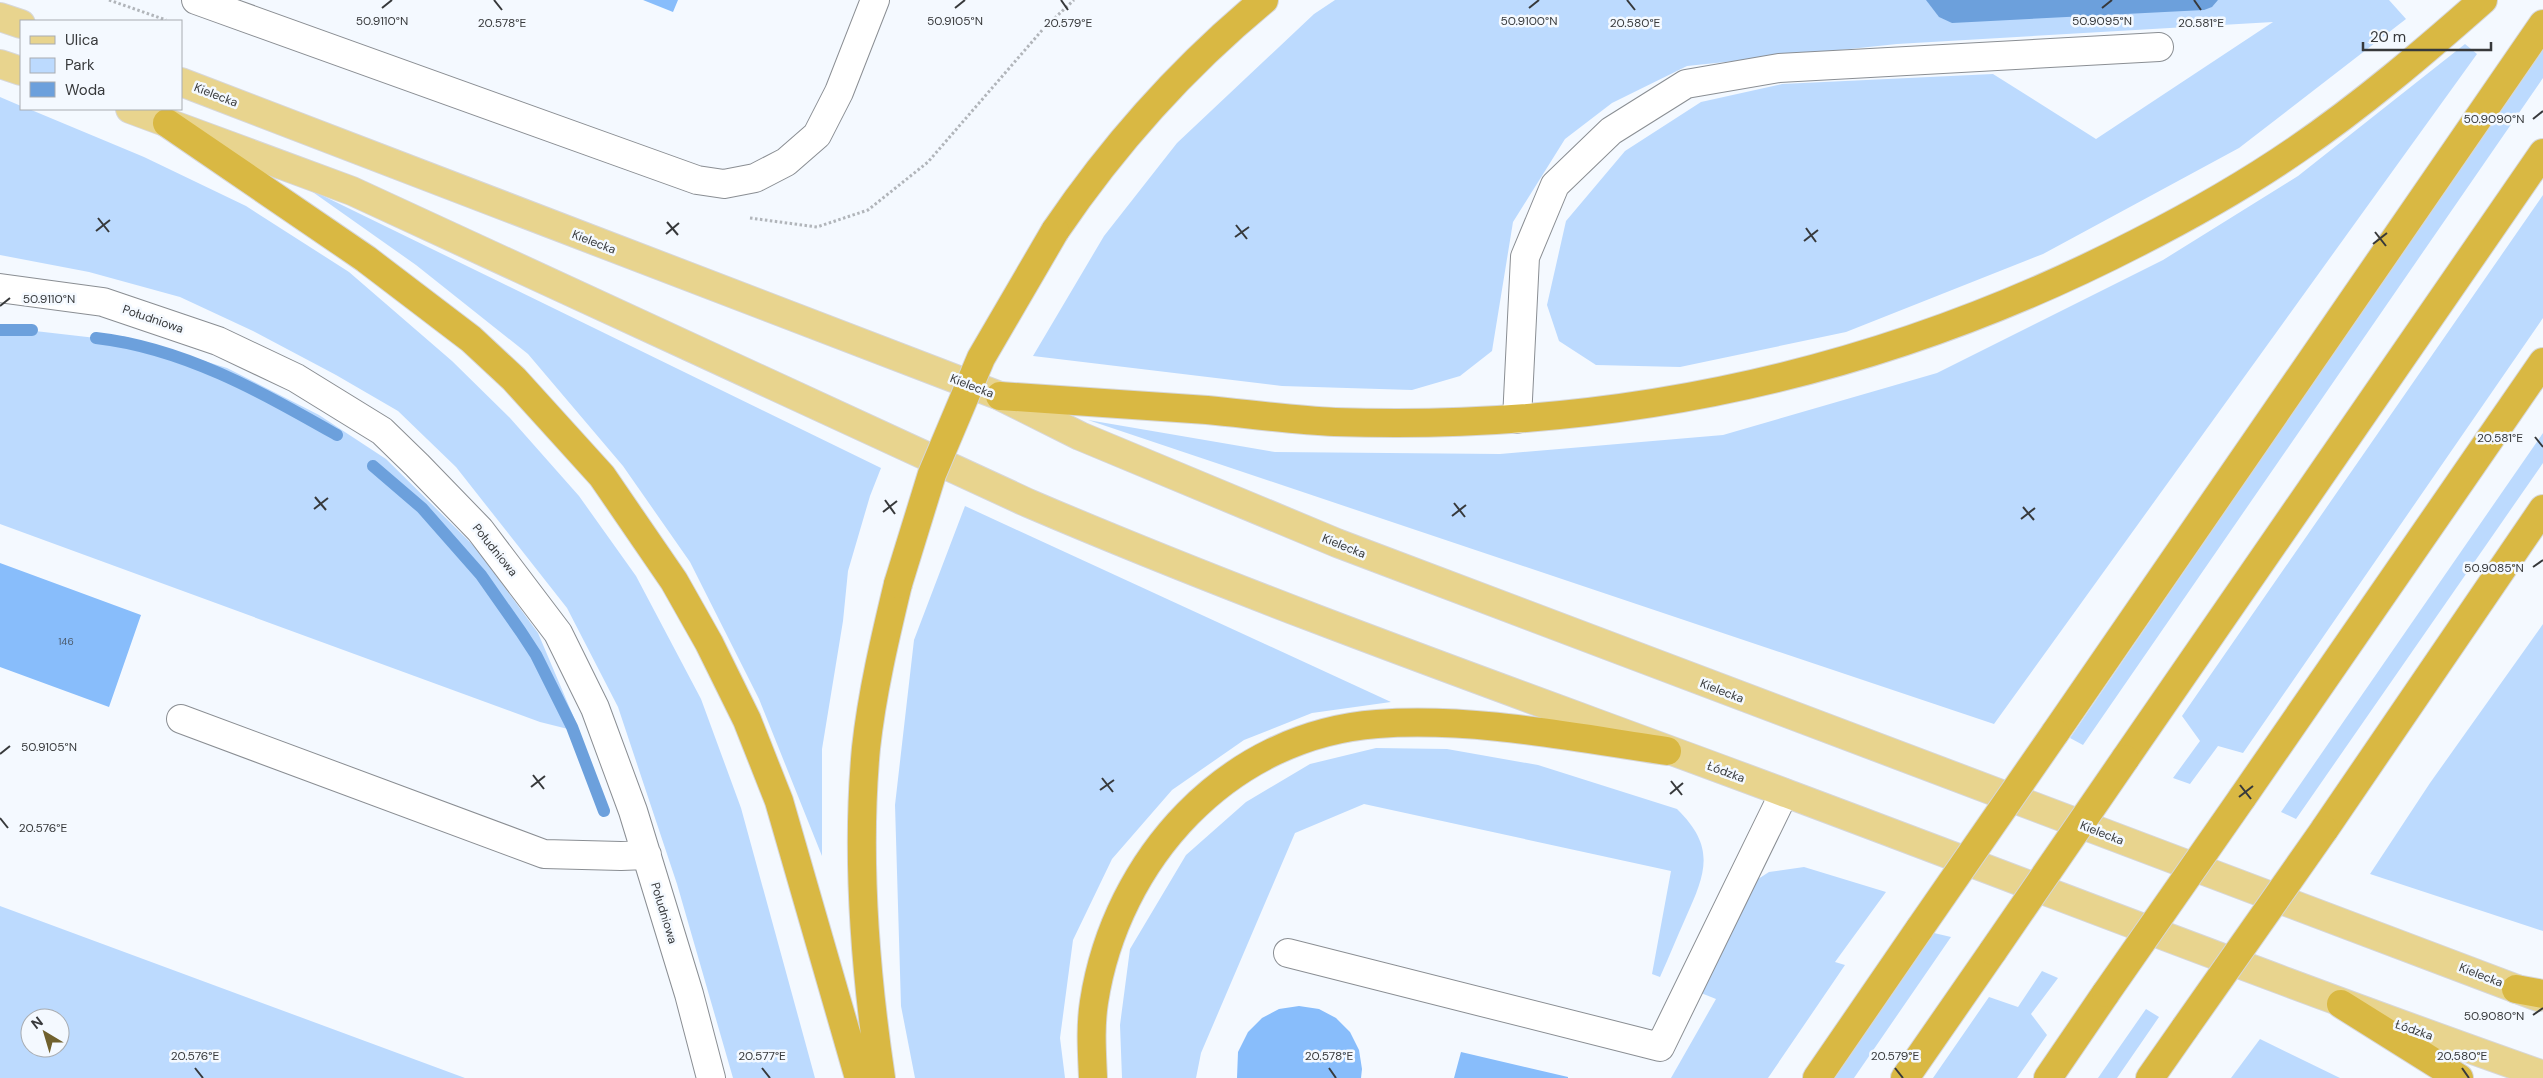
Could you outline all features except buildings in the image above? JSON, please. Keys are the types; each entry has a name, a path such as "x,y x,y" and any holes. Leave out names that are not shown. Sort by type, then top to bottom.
{"highway":[{"path":"881,1078 865,935 864,796 866,748 882,647 898,584 932,474 977,366 1055,231 1111,154 1170,86 1206,50 1264,0"},
{"path":"1000,396 1334,422 1517,418 1664,402 1738,389 1865,356 2010,304 2086,270 2222,197 2294,151 2409,65 2483,0"},
{"path":"1817,1078 2543,24"},
{"path":"167,122 366,259 471,339 520,386 602,476 674,580 709,643 747,720 779,800 859,1078"},
{"path":"1905,1078 2543,152"},
{"path":"2048,1078 2543,362"},
{"path":"2150,1078 2324,830 2543,509"},
{"path":"2492,582 2543,541"},
{"path":"1093,1078 1091,1033 1094,1002 1114,924 1129,891 1175,826 1205,796 1260,759 1297,742 1324,734 1376,724 1499,727 1667,751"},
{"path":"2516,989 2543,994"},
{"path":"2341,1004 2459,1078"}],"main road":[{"path":"0,17 20,24"},
{"path":"0,64 20,71"},
{"name":"Kielecka","path":"182,82 1000,396 1080,436 1336,543 2516,989"},
{"path":"133,110 352,192 1028,503 1121,542 1256,596 1667,751"},
{"name":"Łódzka","path":"1667,751 1784,793"},
{"path":"1784,793 2341,1004"},
{"path":"2516,989 2543,998"},
{"name":"Łódzka","path":"2341,1004 2543,1075"}],"street":[{"path":"196,0 697,180 724,184 755,178 778,166 817,135 839,92 875,0"},
{"path":"1517,418 1525,257 1555,185 1611,131 1686,84 1779,68 2158,47"},
{"name":"Południowa","path":"0,288 103,302 218,341 296,378 382,432 480,530 558,633 598,716 647,855 689,994 711,1078"},
{"path":"181,719 544,854 647,855"},
{"path":"1288,953 1660,1047 1784,793"}],"path":[{"path":"109,0 165,20"}],"green space":[{"path":"1335,0 2389,0 2406,19 2239,148 2043,254 1846,332 1680,367 1596,365 1559,341 1547,305 1566,221 1625,151 1701,102 1782,84 1993,74 2096,139 2273,22 1897,44 1687,66 1612,103 1565,139 1513,222 1492,351 1460,376 1412,390 1282,386 1033,356 1104,236 1177,143 1314,14"},
{"path":"2465,44 2477,54 1994,724 1088,420 1275,452 1500,454 1723,435 1937,373 2163,260 2298,176"},
{"path":"2543,47 2543,78 2083,745 2070,738"},
{"path":"0,97 20,106 20,110 31,110 144,157 246,206 349,272 452,361 510,418 579,496 636,576 701,699 741,808 815,1078 733,1078 677,884 618,707 567,608 456,467 398,411 336,375 253,331 180,297 89,272 0,255"},
{"path":"307,188 881,468 870,496 848,571 843,621 822,749 822,856 759,699 690,562 623,466 528,354 416,265"},
{"path":"2543,195 2543,318 2243,753 2218,746 2190,784 2173,778 2200,741 2182,716"},
{"path":"0,327 96,338 123,336 227,368 319,415 386,459 475,547 538,633 580,732 540,722 0,524"},
{"path":"2543,433 2543,463 2296,819 2281,812"},
{"path":"965,506 1391,702 1312,713 1244,740 1172,790 1112,859 1073,940 1060,1038 1065,1078 915,1078 901,1006 895,805 914,640"},
{"path":"2543,624 2543,931 2370,874 2430,783"},
{"path":"1376,748 1447,749 1538,765 1677,809 1698,836 1704,861 1699,887 1660,977 1652,974 1671,871 1364,804 1295,833 1201,1053 1196,1078 1122,1078 1120,1025 1130,949 1186,855 1246,802 1310,764"},
{"path":"1804,867 1886,892 1835,962 1845,965 1768,1078 1671,1078 1716,999 1701,993 1755,881 1769,872"},
{"path":"0,906 465,1078 0,1078"},
{"path":"1934,933 1951,937 1854,1078 1834,1078"},
{"path":"2042,971 2058,978 2031,1014 2047,1035 2017,1078 1933,1078 1989,997 2018,1007"},
{"path":"2146,1009 2159,1017 2117,1078 2098,1078"},
{"path":"2260,1039 2340,1078 2231,1078"}],"water":[{"path":"1926,0 2218,0 2212,7 2204,10 1952,23 1939,17"}],"waterway":[{"path":"0,330 32,330"},
{"path":"96,338 129,343 160,351 221,374 280,403 337,435"},
{"path":"373,466 422,508 481,575 521,632 536,655 572,727 604,811"}]}
